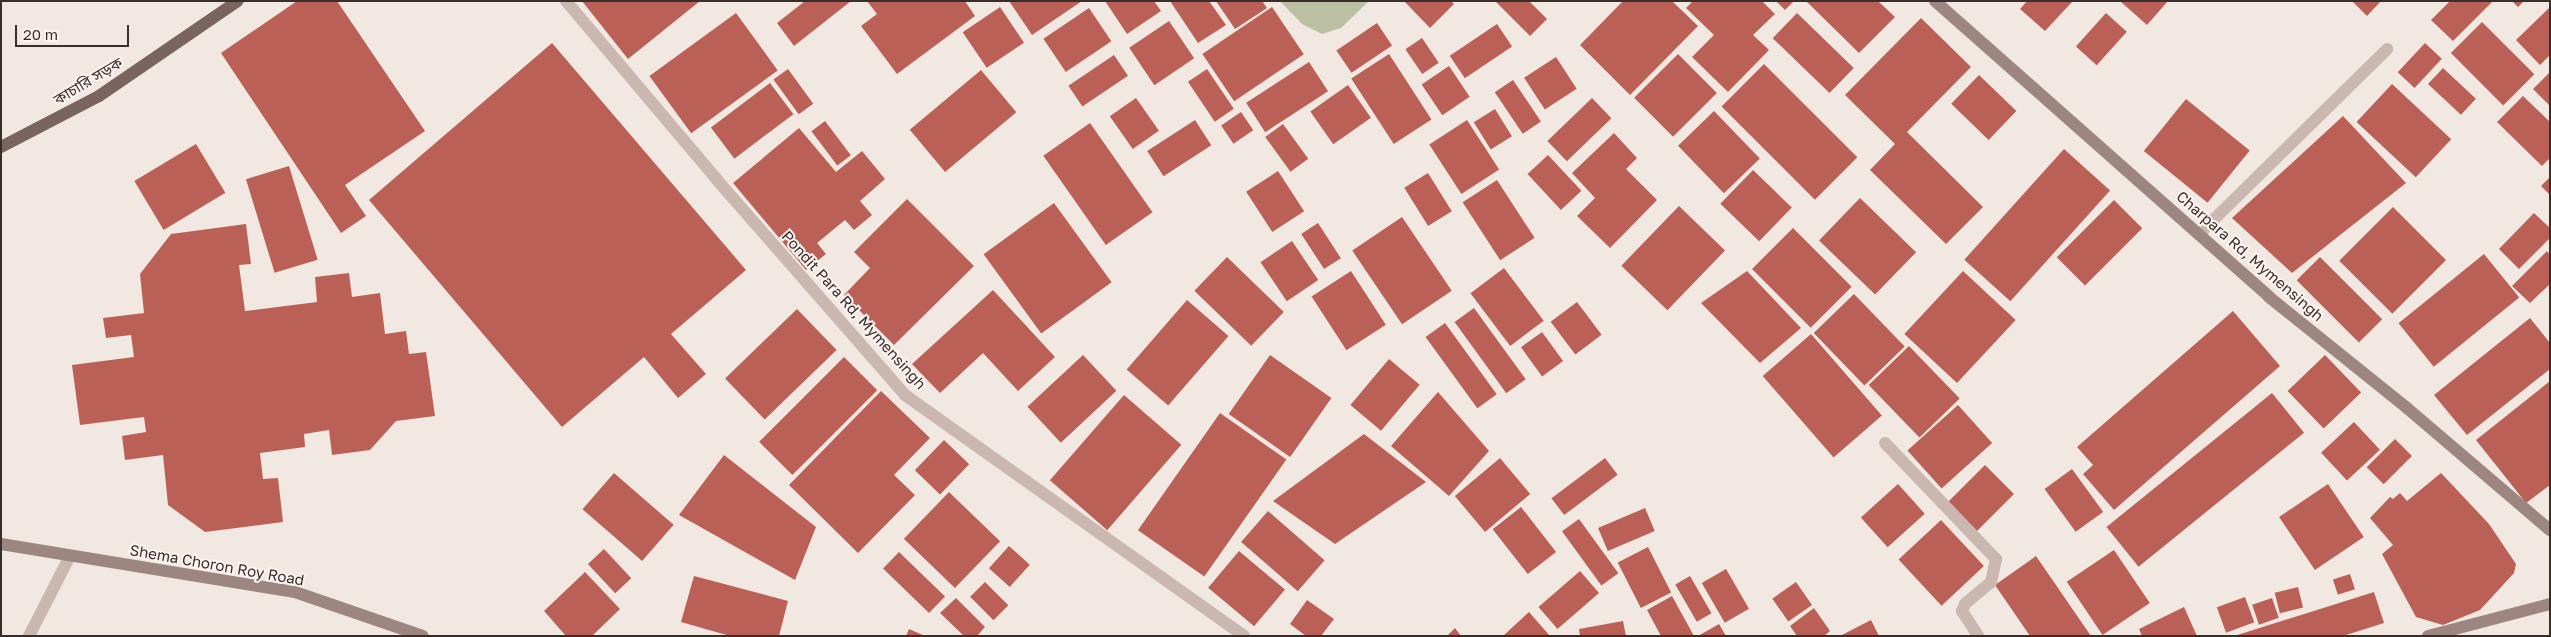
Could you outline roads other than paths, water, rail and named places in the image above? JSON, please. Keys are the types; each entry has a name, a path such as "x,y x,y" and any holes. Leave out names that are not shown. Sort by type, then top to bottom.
{"main road":[{"name":"কাচারি সড়ক","path":"1,147 100,96 238,1"},
{"name":"Charpara Rd, Mymensingh","path":"1935,1 2269,296 2407,408 2550,530"},
{"name":"Shema Choron Roy Road","path":"1,544 295,592 423,636"},
{"path":"2428,636 2550,604"}],"street":[{"name":"Pondit Para Rd, Mymensingh","path":"566,1 717,180 905,394 1244,636"},
{"path":"2199,234 2387,49"},
{"path":"1884,444 1996,560 1996,571 1991,582 1965,604 1962,610 1978,636"},
{"path":"29,636 70,556"}]}
